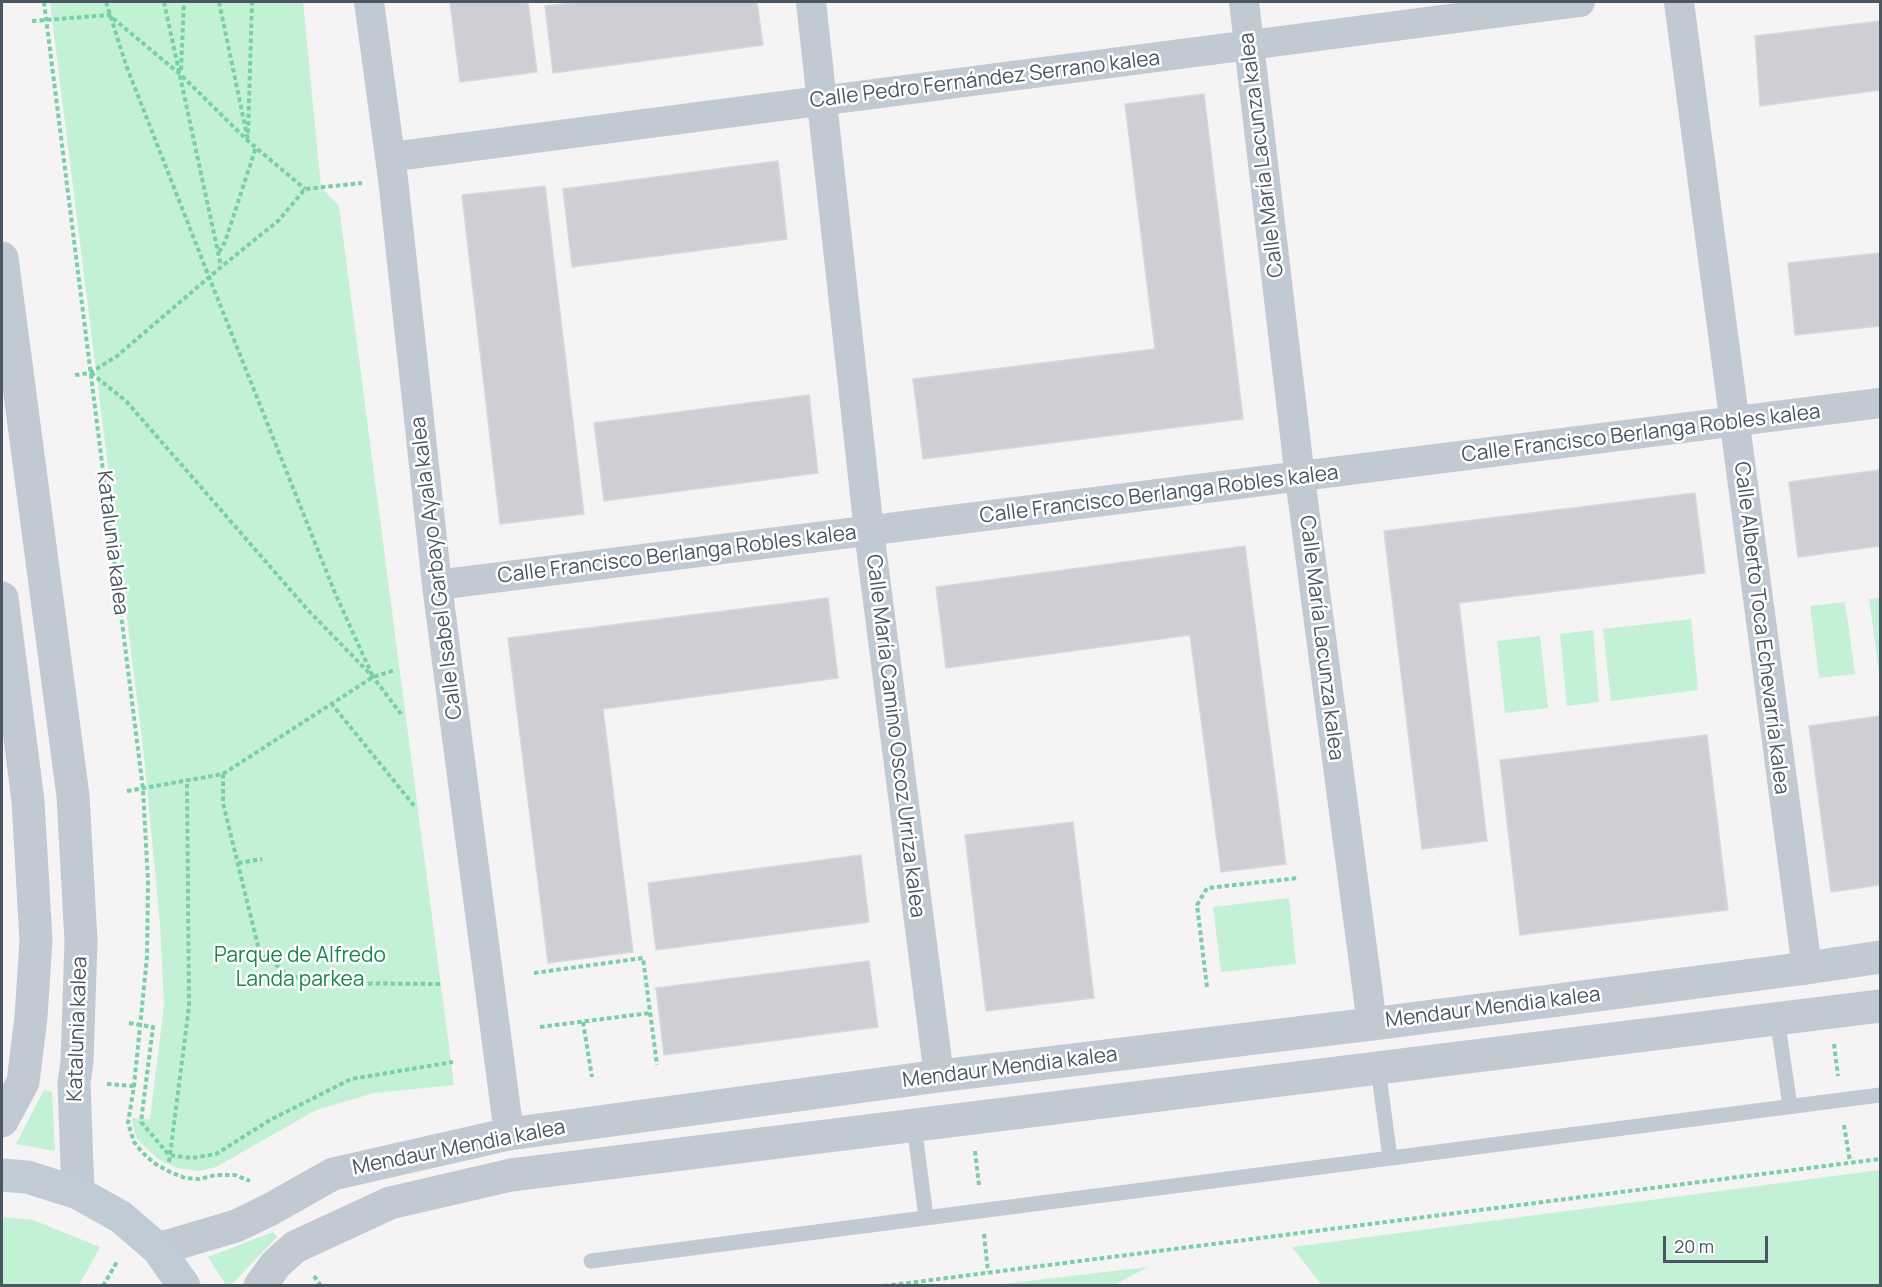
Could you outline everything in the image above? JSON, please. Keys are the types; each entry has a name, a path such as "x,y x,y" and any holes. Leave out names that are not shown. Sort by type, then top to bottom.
{"main road":[{"path":"2,1175 27,1177 78,1193 121,1217 158,1249 184,1286"}],"street":[{"name":"Calle Isabel Garbayo Ayala kalea","path":"369,2 390,158 437,585 509,1134"},
{"name":"Calle María Camino Oscoz Urriza kalea","path":"811,2 869,531 939,1076"},
{"name":"Calle María Lacunza kalea","path":"1244,2 1300,478 1372,1024"},
{"name":"Calle Pedro Fernández Serrano kalea","path":"390,158 1580,2"},
{"name":"Calle Alberto Toca Echevarría kalea","path":"1679,2 1807,968"},
{"name":"Katalunia kalea","path":"2,258 73,796 81,941 77,1062 74,1083 78,1193"},
{"name":"Calle Francisco Berlanga Robles kalea","path":"437,585 1881,403"},
{"path":"2,598 28,801 36,940 31,1017 23,1082 2,1121"},
{"name":"Mendaur Mendia kalea","path":"158,1249 236,1226 272,1209 333,1174 509,1134 939,1076 1372,1024 1881,957"},
{"name":"Mendaur Mendia kalea","path":"260,1286 276,1264 295,1247 390,1203 511,1175 1881,1005"}],"lane":[{"path":"1777,1018 1790,1106"},
{"path":"1378,1068 1390,1158"},
{"path":"591,1261 1881,1095"},
{"path":"914,1125 926,1217"}],"path":[{"name":"Katalunia kalea","path":"44,2 143,789 148,882 147,957 128,1123 134,1142 154,1163 185,1178 199,1179 216,1175 235,1175 249,1180 261,1191 272,1209"},
{"path":"106,2 130,77 209,277 335,593 373,677"},
{"path":"164,2 221,267"},
{"path":"181,75 184,2"},
{"path":"219,2 248,141"},
{"path":"248,141 252,2"},
{"path":"32,21 109,15 181,75 248,141 305,189"},
{"path":"219,252 225,242 256,147"},
{"path":"75,375 90,373 117,356 278,221 305,189 321,187"},
{"path":"90,373 126,401 307,609 373,677 401,714"},
{"path":"128,790 223,774 373,677 395,670"},
{"path":"331,704 415,807"},
{"path":"223,774 223,803 259,950 283,971 309,983 442,984"},
{"path":"169,1162 189,1007 188,780"},
{"path":"237,863 262,859"},
{"path":"1207,987 1197,905 1207,888 1299,878"},
{"path":"534,973 643,958 657,1065"},
{"path":"540,1027 650,1013"},
{"path":"583,1022 592,1077"},
{"path":"129,1023 153,1027 141,1122 169,1155 192,1158 216,1154 270,1120 351,1079 453,1062"},
{"name":"Katalunia kalea","path":"102,1084 134,1086"},
{"path":"884,1286 1881,1159"},
{"path":"295,1247 321,1286"},
{"path":"103,1286 117,1260"}],"green space":[{"name":"Parque de Alfredo Landa parkea","path":"50,2 303,2 321,187 339,206 454,1085 374,1093 316,1110 216,1167 199,1171 177,1168 158,1159 137,1139 133,1127 132,1118 150,1119 164,1006 160,923 143,747"},
{"path":"1880,598 1880,671 1879,671 1869,599"},
{"path":"1845,602 1855,674 1819,678 1810,606"},
{"path":"1691,619 1698,690 1611,701 1603,629"},
{"path":"1593,630 1599,702 1567,706 1560,634"},
{"path":"1540,636 1548,708 1505,713 1497,641"},
{"path":"1289,898 1296,964 1221,972 1213,907"},
{"path":"44,1090 52,1092 55,1151 16,1144"},
{"path":"1880,1170 1880,1285 1322,1285 1292,1247"},
{"path":"2,1217 33,1220 100,1247 79,1285 2,1285"},
{"path":"273,1232 277,1237 231,1285 226,1285 208,1257"},
{"path":"1148,1267 1114,1285 994,1285"}],"building":[{"path":"450,2 528,2 537,72 460,82"},
{"path":"579,2 757,2 763,45 553,73 545,6"},
{"path":"1880,21 1880,90 1760,106 1755,36"},
{"path":"1204,94 1243,419 923,459 913,379 1155,349 1125,104"},
{"path":"778,161 787,239 572,267 563,189"},
{"path":"545,186 584,514 500,524 462,195"},
{"path":"1880,253 1880,326 1795,335 1788,263"},
{"path":"809,395 818,473 604,501 594,423"},
{"path":"1880,470 1880,546 1798,557 1789,482"},
{"path":"1695,493 1705,573 1459,603 1487,841 1422,849 1384,531"},
{"path":"1245,546 1286,864 1221,872 1190,635 946,668 936,587"},
{"path":"828,598 838,678 603,709 633,952 548,963 508,638"},
{"path":"1880,716 1880,885 1831,892 1809,726"},
{"path":"1707,735 1728,910 1520,935 1500,760"},
{"path":"1073,822 1094,998 986,1011 965,835"},
{"path":"861,855 869,922 656,950 648,883"},
{"path":"869,961 878,1027 664,1055 656,988"}]}
